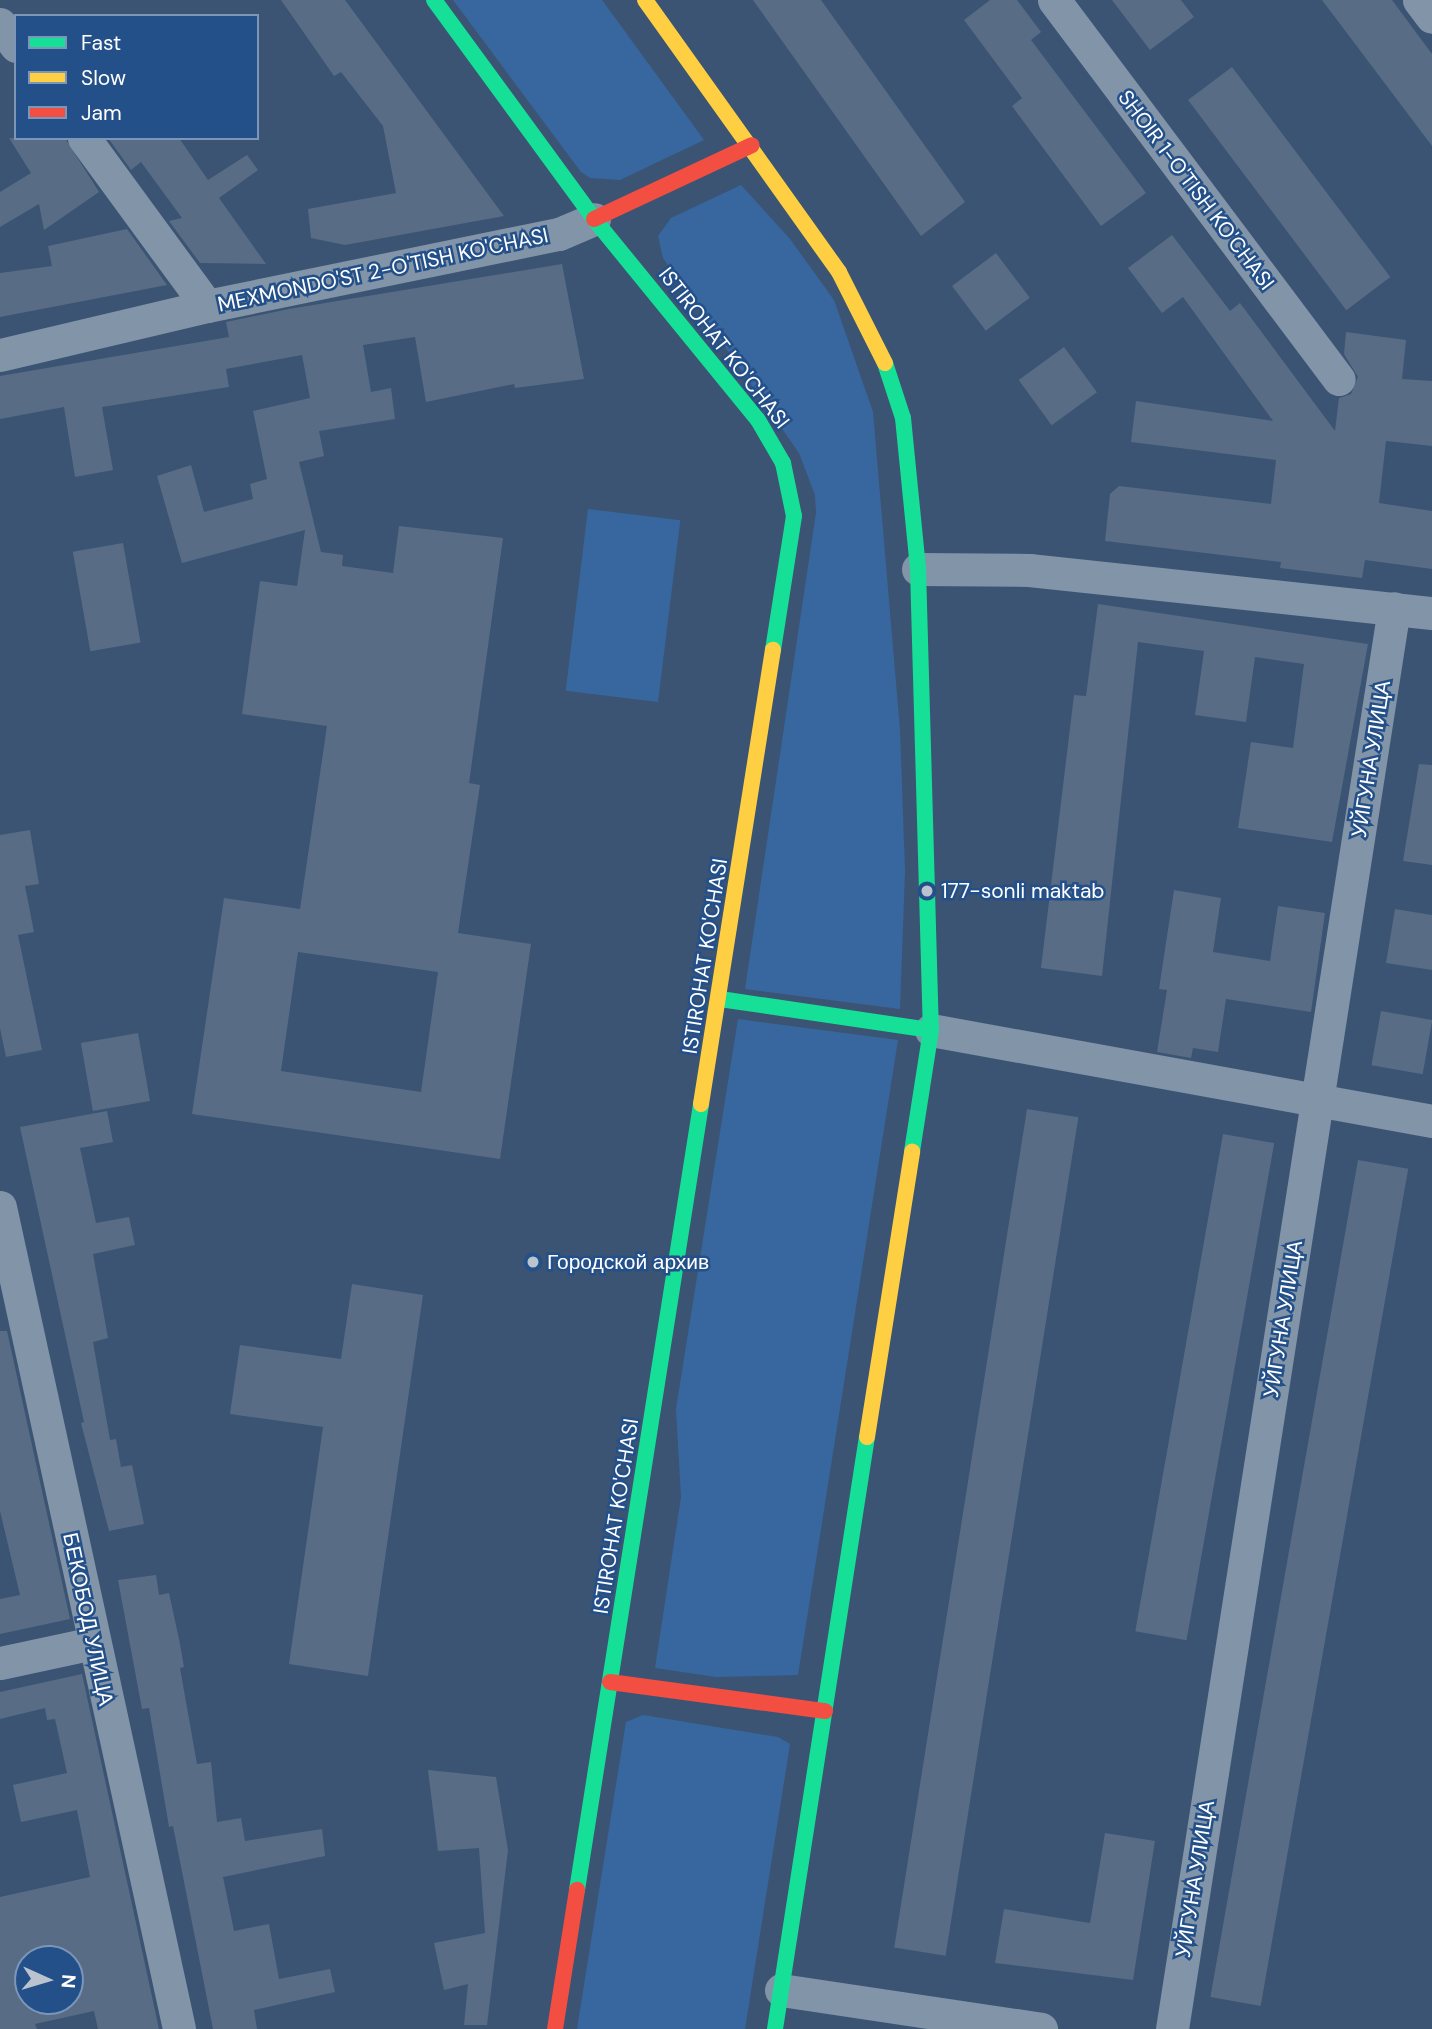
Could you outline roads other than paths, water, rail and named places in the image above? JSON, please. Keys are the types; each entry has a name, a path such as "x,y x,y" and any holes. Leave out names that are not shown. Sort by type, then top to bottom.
{"main road":[{"name":"ISTIROHAT KO'CHASI","path":"433,0 594,219 758,420 783,463 793,498 794,535 555,2029"},
{"path":"645,0 752,145 860,306 883,354 903,418 918,569 931,1030 775,2029"},
{"name":"MEXMONDO'ST 2-O'TISH KO'CHASI","path":"594,219 752,145"},
{"path":"720,999 931,1030"},
{"path":"610,1682 825,1711"}],"street":[{"name":"SHOIR 1-O'TISH KO'CHASI","path":"1054,0 1339,379"},
{"path":"1419,0 1432,17"},
{"path":"0,24 14,43"},
{"path":"85,140 207,306"},
{"name":"MEXMONDO'ST 2-O'TISH KO'CHASI","path":"0,355 207,306 559,234 594,219"},
{"path":"918,569 1029,570 1432,613"},
{"name":"УЙГУНА УЛИЦА","path":"1172,2029 1394,608"},
{"path":"931,1030 1432,1121"},
{"name":"БЕКОБОД УЛИЦА","path":"0,1207 179,2029"},
{"path":"0,1663 93,1643"},
{"path":"781,1990 1041,2029"}],"place":[{"name":"177-sonli maktab","path":"927,891"},
{"name":"Городской архив","path":"533,1262"}]}
